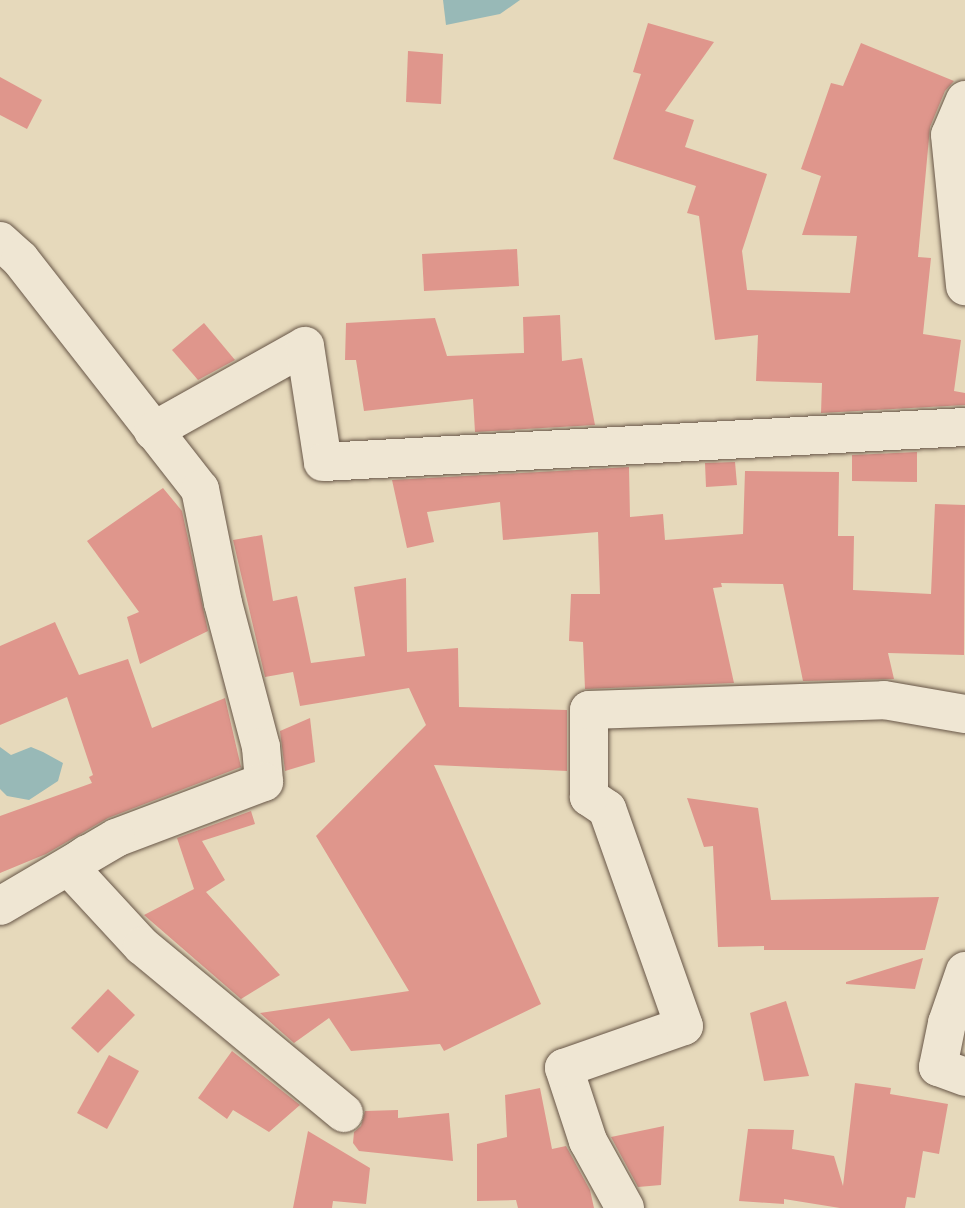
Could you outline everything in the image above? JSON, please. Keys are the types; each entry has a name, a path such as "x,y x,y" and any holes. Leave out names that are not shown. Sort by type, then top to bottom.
{"street":[{"path":"965,100 957,139 965,286"},
{"path":"0,241 20,259 200,489 223,603 261,747 264,782 116,838 0,906"},
{"path":"153,431 305,346 323,462 965,427"},
{"path":"625,1208 588,1141 564,1068 684,1026 607,809 589,797 589,710 884,700 965,714"},
{"path":"87,854 69,867 142,946 344,1113"},
{"path":"965,971 947,1023 938,1067 965,1077"}],"water":[{"path":"443,0 520,0 500,14 446,25"},
{"path":"0,747 11,755 31,747 63,763 58,781 29,800 7,796 0,789"}],"building":[{"path":"648,23 714,42 665,111 694,120 685,147 767,174 742,251 747,290 850,293 857,236 802,235 821,176 801,169 831,83 843,86 861,43 954,81 945,91 930,127 918,257 931,258 923,334 961,340 954,391 965,393 965,405 821,413 822,383 756,381 758,335 715,340 699,216 687,213 696,186 613,159 641,74 633,72"},
{"path":"408,51 443,54 441,104 406,102"},
{"path":"0,77 42,100 27,129 0,115"},
{"path":"517,249 519,286 424,291 422,254"},
{"path":"560,315 562,361 582,358 595,425 475,432 473,399 364,411 356,360 345,360 346,323 435,318 447,356 524,353 523,317"},
{"path":"204,323 235,360 198,380 172,350"},
{"path":"917,452 917,482 852,481 852,455"},
{"path":"735,462 737,485 706,487 705,463"},
{"path":"629,467 630,517 663,514 665,540 743,534 745,471 839,472 838,536 854,536 853,590 931,594 935,504 965,505 964,655 888,653 894,679 803,681 783,584 721,583 722,587 713,588 734,683 585,689 583,642 569,641 571,594 600,594 598,532 503,540 500,502 427,512 434,542 407,548 392,480"},
{"path":"163,488 182,511 208,631 140,664 127,617 139,612 87,541"},
{"path":"262,535 273,601 297,596 311,663 365,656 354,587 406,578 407,652 458,648 459,707 567,710 567,771 434,765 541,1004 444,1051 440,1044 351,1051 329,1018 294,1043 260,1013 409,991 316,836 426,725 409,688 300,706 293,672 265,677 233,540"},
{"path":"55,622 79,675 128,659 152,728 225,698 241,767 108,818 46,854 0,873 0,816 92,783 89,777 93,775 67,697 0,725 0,646"},
{"path":"310,718 315,762 285,771 280,731"},
{"path":"687,798 758,808 771,900 939,897 925,950 718,947 713,846 704,847"},
{"path":"251,811 255,824 202,841 225,880 206,892 280,975 241,999 144,915 194,889 177,838"},
{"path":"923,958 915,989 846,984 846,982"},
{"path":"108,989 135,1015 98,1053 71,1028"},
{"path":"786,1001 809,1076 764,1081 750,1013"},
{"path":"232,1051 300,1105 269,1132 233,1110 227,1119 198,1098"},
{"path":"109,1055 139,1071 107,1129 77,1113"},
{"path":"855,1083 891,1088 890,1094 948,1104 939,1154 923,1151 915,1198 907,1197 905,1208 840,1208 784,1199 784,1204 739,1201 748,1129 794,1130 792,1149 834,1156 843,1186"},
{"path":"540,1088 552,1149 566,1146 590,1190 594,1208 518,1208 516,1200 477,1201 477,1144 507,1137 505,1095"},
{"path":"398,1110 398,1118 449,1113 453,1161 359,1151 353,1143 354,1132 361,1126 365,1111"},
{"path":"664,1126 661,1185 638,1187 611,1137"},
{"path":"308,1131 370,1168 366,1204 333,1201 332,1208 293,1208"}]}
